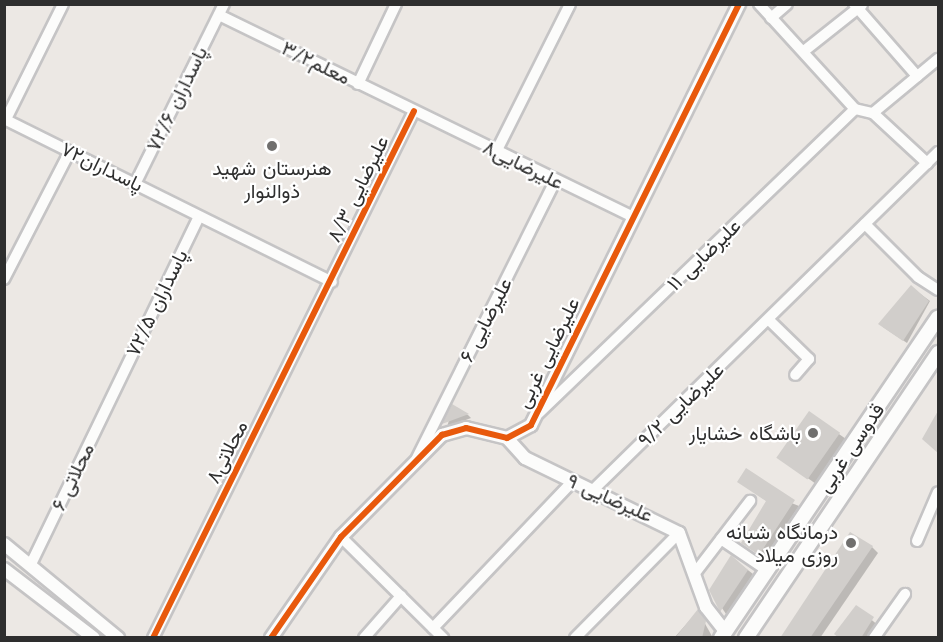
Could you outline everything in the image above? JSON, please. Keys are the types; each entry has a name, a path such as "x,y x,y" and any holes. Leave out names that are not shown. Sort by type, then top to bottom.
{"main road":[{"name":"قدوسی غربی","path":"723,634 939,317"},
{"name":"قدوسی غربی","path":"746,638 939,353"}],"street":[{"path":"5,119 63,4"},
{"path":"358,84 396,4"},
{"path":"496,152 570,4"},
{"name":"علیرضایی غربی","path":"507,438 531,425 539,413 739,4"},
{"path":"759,4 855,109 873,113 927,164"},
{"path":"771,18 787,4"},
{"path":"804,51 858,6 917,76"},
{"name":"معلم۳/۲","path":"221,10 358,84 414,111"},
{"name":"۷۲/۶ پاسداران","path":"135,184 221,10"},
{"path":"873,113 939,59"},
{"name":"۱۱ علیرضایی","path":"539,413 855,109"},
{"name":"علیرضایی۸","path":"414,111 633,217"},
{"name":"۸/۳ علیرضایی","path":"332,282 414,111"},
{"name":"پاسداران۷۲","path":"5,119 332,282"},
{"path":"4,279 70,151"},
{"name":"۹/۲ علیرضایی","path":"593,490 939,152"},
{"name":"۶ علیرضایی","path":"417,458 555,181"},
{"name":"۷۲/۵ پاسداران","path":"115,390 200,216"},
{"path":"865,224 939,290"},
{"name":"محلاتی۸","path":"153,638 332,282"},
{"path":"769,320 809,359 795,375"},
{"name":"۶ محلاتی","path":"31,564 115,390"},
{"path":"271,638 341,537 442,435 466,428 507,438"},
{"name":"۹ علیرضایی","path":"507,438 525,458 680,533"},
{"path":"433,628 573,481"},
{"path":"917,541 939,492"},
{"path":"695,573 750,501"},
{"path":"575,638 680,533 706,607 723,634"},
{"path":"341,537 443,638"},
{"path":"721,539 768,571"},
{"path":"4,544 118,638"},
{"path":"4,568 94,638"},
{"path":"874,638 905,594"},
{"path":"364,638 401,596"}],"building":[{"path":"911,285 929,301 903,341 878,324"},
{"path":"452,404 469,414 442,424"},
{"path":"939,409 939,454 922,439"},
{"path":"809,411 840,433 807,479 776,458"},
{"path":"746,468 795,500 759,555 741,543 766,501 737,482"},
{"path":"850,532 873,546 810,638 780,638"},
{"path":"731,555 748,570 720,612 709,590"},
{"path":"856,605 874,617 861,638 839,638 834,634"},
{"path":"698,609 706,621 702,638 675,638"}],"cycle path":[{"path":"271,638 341,537 442,435 466,428 507,438 531,425 739,4"},
{"path":"153,638 414,111"}],"place":[{"name":"هنرستان شهید ذوالنوار","path":"272,146"},
{"name":"باشگاه خشایار","path":"813,433"},
{"name":"درمانگاه شبانه روزی میلاد","path":"851,543"}]}
